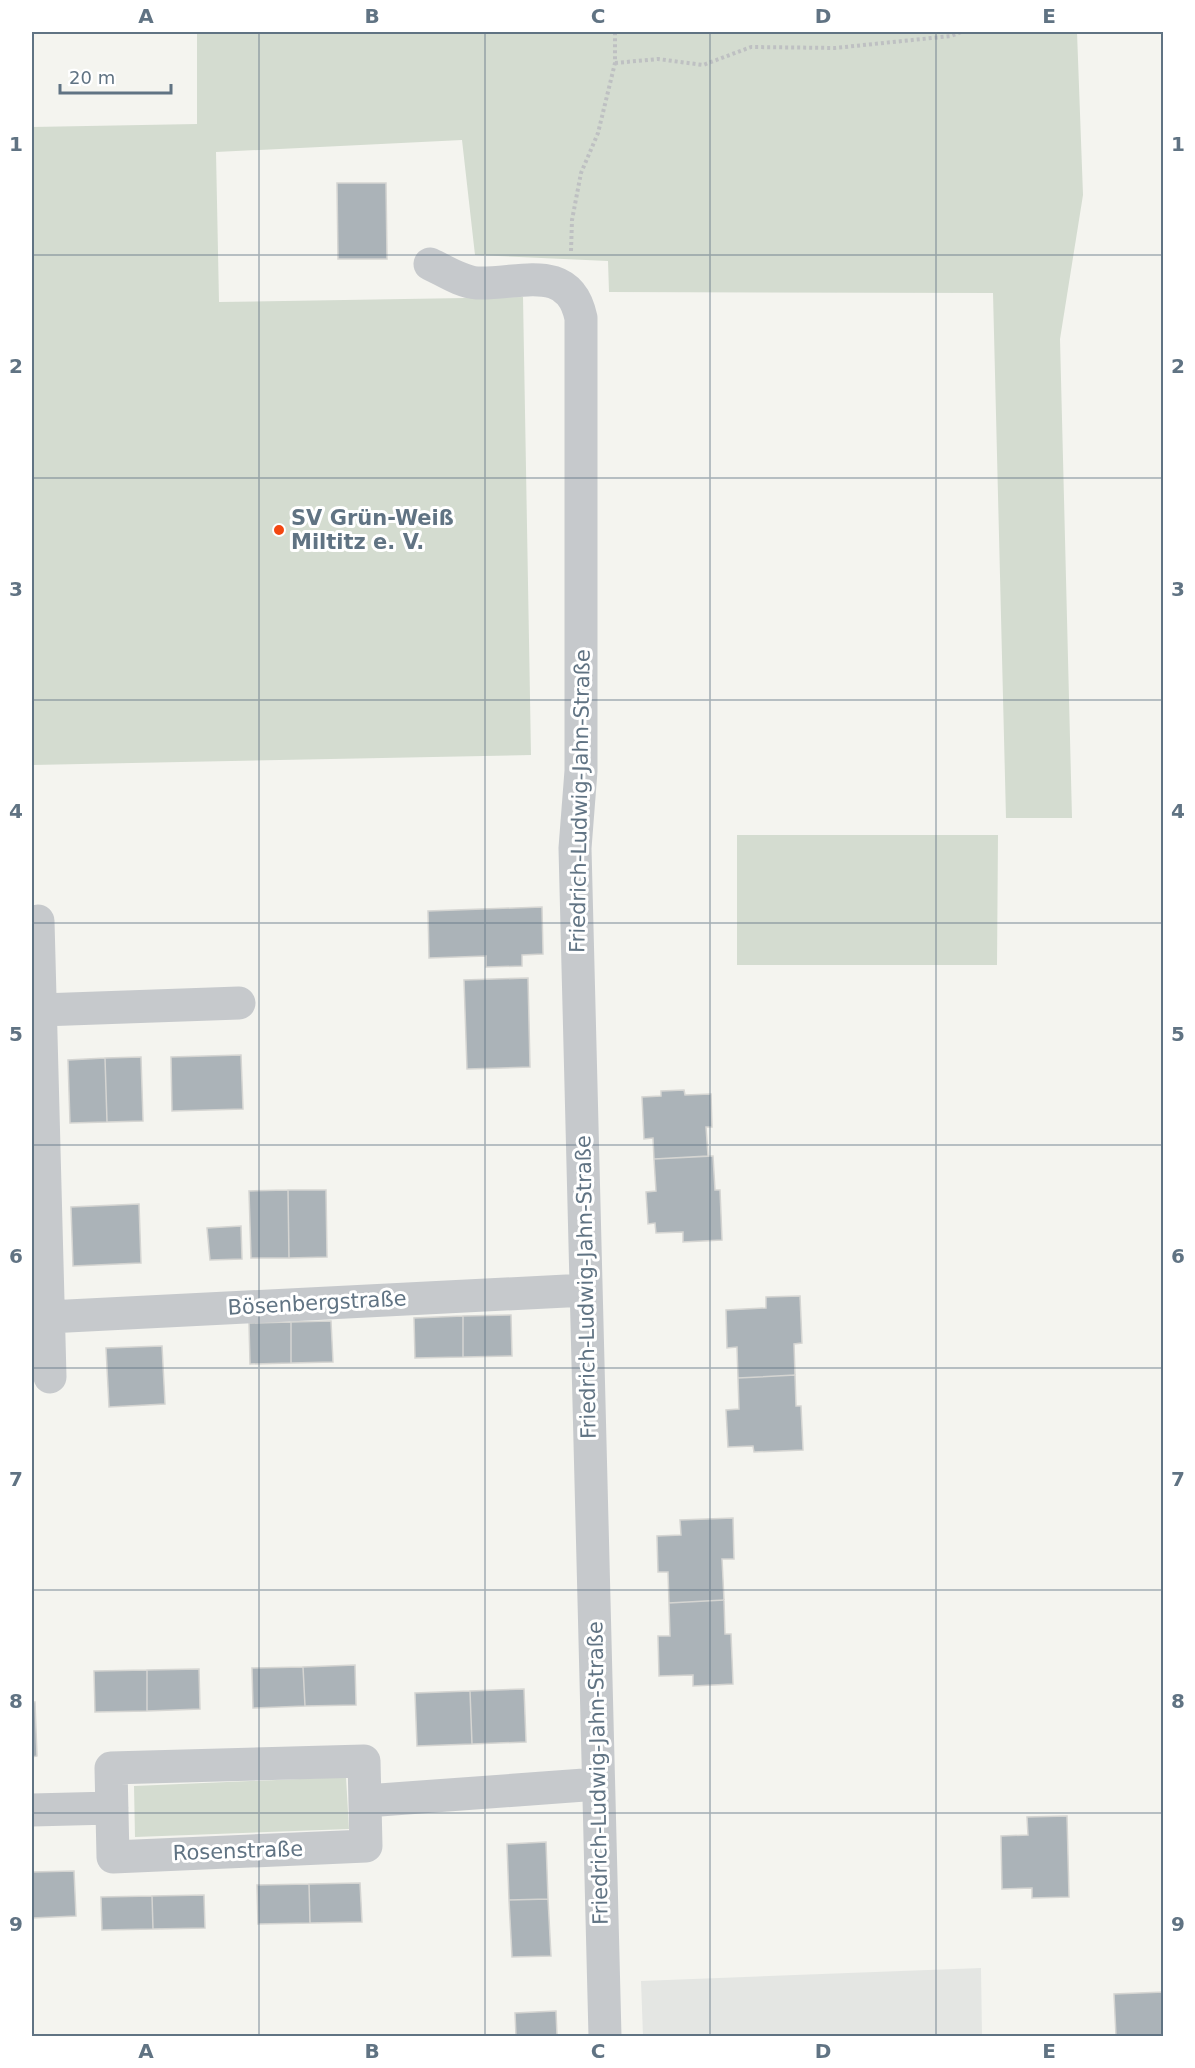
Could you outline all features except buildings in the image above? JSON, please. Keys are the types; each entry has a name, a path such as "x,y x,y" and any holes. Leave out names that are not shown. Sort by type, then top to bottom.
{"street":[{"path":"430,264 476,283 539,279 558,283 570,291"},
{"name":"Friedrich-Ludwig-Jahn-Straße","path":"570,291 578,303 581,318 581,771 575,848 605,2037"},
{"path":"38,921 50,1377"},
{"path":"41,1010 239,1003"},
{"name":"Bösenbergstraße","path":"48,1317 586,1290"},
{"name":"Rosenstraße","path":"364,1761 366,1801 366,1846 113,1857 111,1768 364,1761"},
{"path":"366,1801 598,1784"},
{"path":"32,1810 112,1808"}],"path":[{"path":"570,291 572,220 581,173 598,133 615,63 615,32"},
{"path":"615,63 658,59 704,65 751,47 835,48 951,36 961,32"}],"shaded area":[{"path":"197,32 1077,32 1083,195 1060,339 1072,818 1006,818 993,293 609,292 608,261 475,255 462,140 216,152 219,302 523,297 531,755 32,765 32,127 197,124"},
{"path":"737,835 998,835 997,965 737,965"},
{"path":"346,1777 349,1829 135,1837 134,1786"},
{"path":"981,1968 982,2036 643,2036 641,1981"}],"place":[{"name":"SV Grün-Weiß Miltitz e. V.","path":"279,530"}]}
